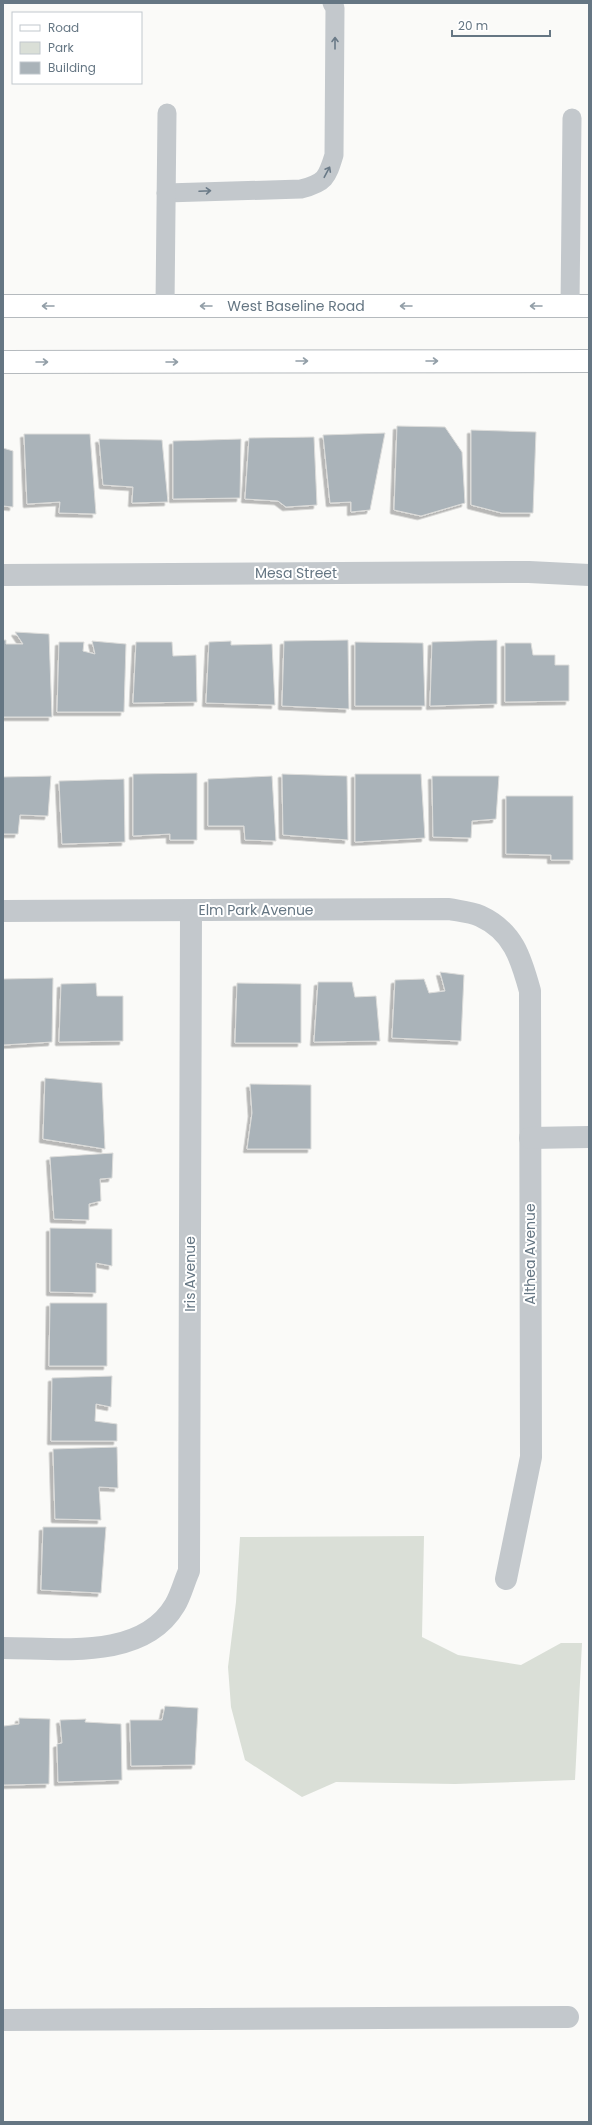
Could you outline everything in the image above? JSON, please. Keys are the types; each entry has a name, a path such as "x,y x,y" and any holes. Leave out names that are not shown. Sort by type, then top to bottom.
{"main road":[{"name":"West Baseline Road","path":"3,306 579,306"},
{"path":"3,362 589,361"}],"street":[{"name":"Mesa Street","path":"3,575 529,572 589,575"},
{"name":"Elm Park Avenue","path":"3,911 449,909 479,916 504,932"},
{"name":"Iris Avenue","path":"3,1648 104,1648 131,1642 156,1628 175,1605 188,1571 191,911"},
{"name":"Althea Avenue","path":"504,932 521,959 530,991 532,1457 506,1579"},
{"path":"530,1138 589,1137"},
{"path":"3,2020 568,2017"}],"lane":[{"path":"166,193 301,189 318,185 328,172 334,155 335,8 332,3"},
{"path":"165,306 167,113"},
{"path":"572,118 579,306"}],"green space":[{"path":"424,1536 422,1637 458,1655 521,1665 561,1643 582,1643 575,1780 455,1784 336,1782 302,1797 245,1760 231,1707 228,1667 236,1602 240,1537"}],"building":[{"path":"397,426 445,427 462,452 465,503 421,516 394,510"},
{"path":"471,430 536,432 533,513 502,513 471,505"},
{"path":"385,433 370,510 351,512 351,502 330,503 323,435"},
{"path":"24,434 90,434 96,514 59,513 60,502 27,504"},
{"path":"314,437 317,505 286,507 278,501 245,499 249,438"},
{"path":"99,439 162,440 168,502 132,503 133,487 103,485"},
{"path":"241,439 240,498 173,499 173,441"},
{"path":"3,448 13,451 13,507 3,506"},
{"path":"15,632 49,634 52,717 3,717 3,640 6,640 6,644 23,644"},
{"path":"348,640 349,709 282,706 284,641"},
{"path":"497,640 497,704 430,706 432,642"},
{"path":"92,641 126,644 124,712 57,712 59,642 84,642 83,651 95,654"},
{"path":"231,641 231,645 272,644 275,705 206,703 209,642"},
{"path":"136,642 172,642 173,656 196,655 197,702 133,703"},
{"path":"355,642 423,643 425,706 355,706"},
{"path":"505,643 531,643 533,655 555,655 555,665 569,665 569,701 505,702"},
{"path":"197,773 197,840 170,840 170,834 133,836 133,774"},
{"path":"282,774 347,776 348,840 283,835"},
{"path":"355,774 421,774 425,838 355,842"},
{"path":"51,776 48,816 20,815 18,834 3,834 3,777"},
{"path":"272,776 276,841 245,840 244,826 208,826 208,779"},
{"path":"432,776 499,776 496,819 472,821 471,838 433,837"},
{"path":"124,779 125,842 62,844 59,781"},
{"path":"506,796 573,796 573,860 551,860 551,855 506,854"},
{"path":"440,972 464,975 461,1041 392,1038 395,980 424,979 429,993 445,991"},
{"path":"53,978 52,1042 3,1045 3,979"},
{"path":"318,982 352,982 355,997 376,996 380,1041 314,1042"},
{"path":"96,983 97,996 123,996 123,1041 59,1042 61,984"},
{"path":"237,983 301,984 301,1043 235,1043"},
{"path":"45,1078 102,1083 105,1149 43,1139"},
{"path":"250,1084 311,1085 311,1149 247,1149 252,1113"},
{"path":"113,1153 112,1178 100,1179 101,1201 89,1204 89,1220 54,1219 50,1157"},
{"path":"50,1228 112,1229 112,1266 96,1263 96,1293 50,1292"},
{"path":"50,1303 107,1303 107,1366 49,1366"},
{"path":"112,1376 111,1407 96,1404 95,1421 117,1424 117,1441 51,1441 52,1378"},
{"path":"117,1447 118,1488 99,1487 101,1520 55,1519 53,1449"},
{"path":"43,1527 106,1527 101,1593 41,1590"},
{"path":"165,1706 198,1708 195,1765 131,1766 130,1720 162,1720"},
{"path":"19,1718 50,1719 49,1784 3,1785 3,1723 4,1726 19,1724"},
{"path":"86,1719 85,1722 121,1724 122,1780 58,1782 57,1744 62,1743 60,1720"}]}
